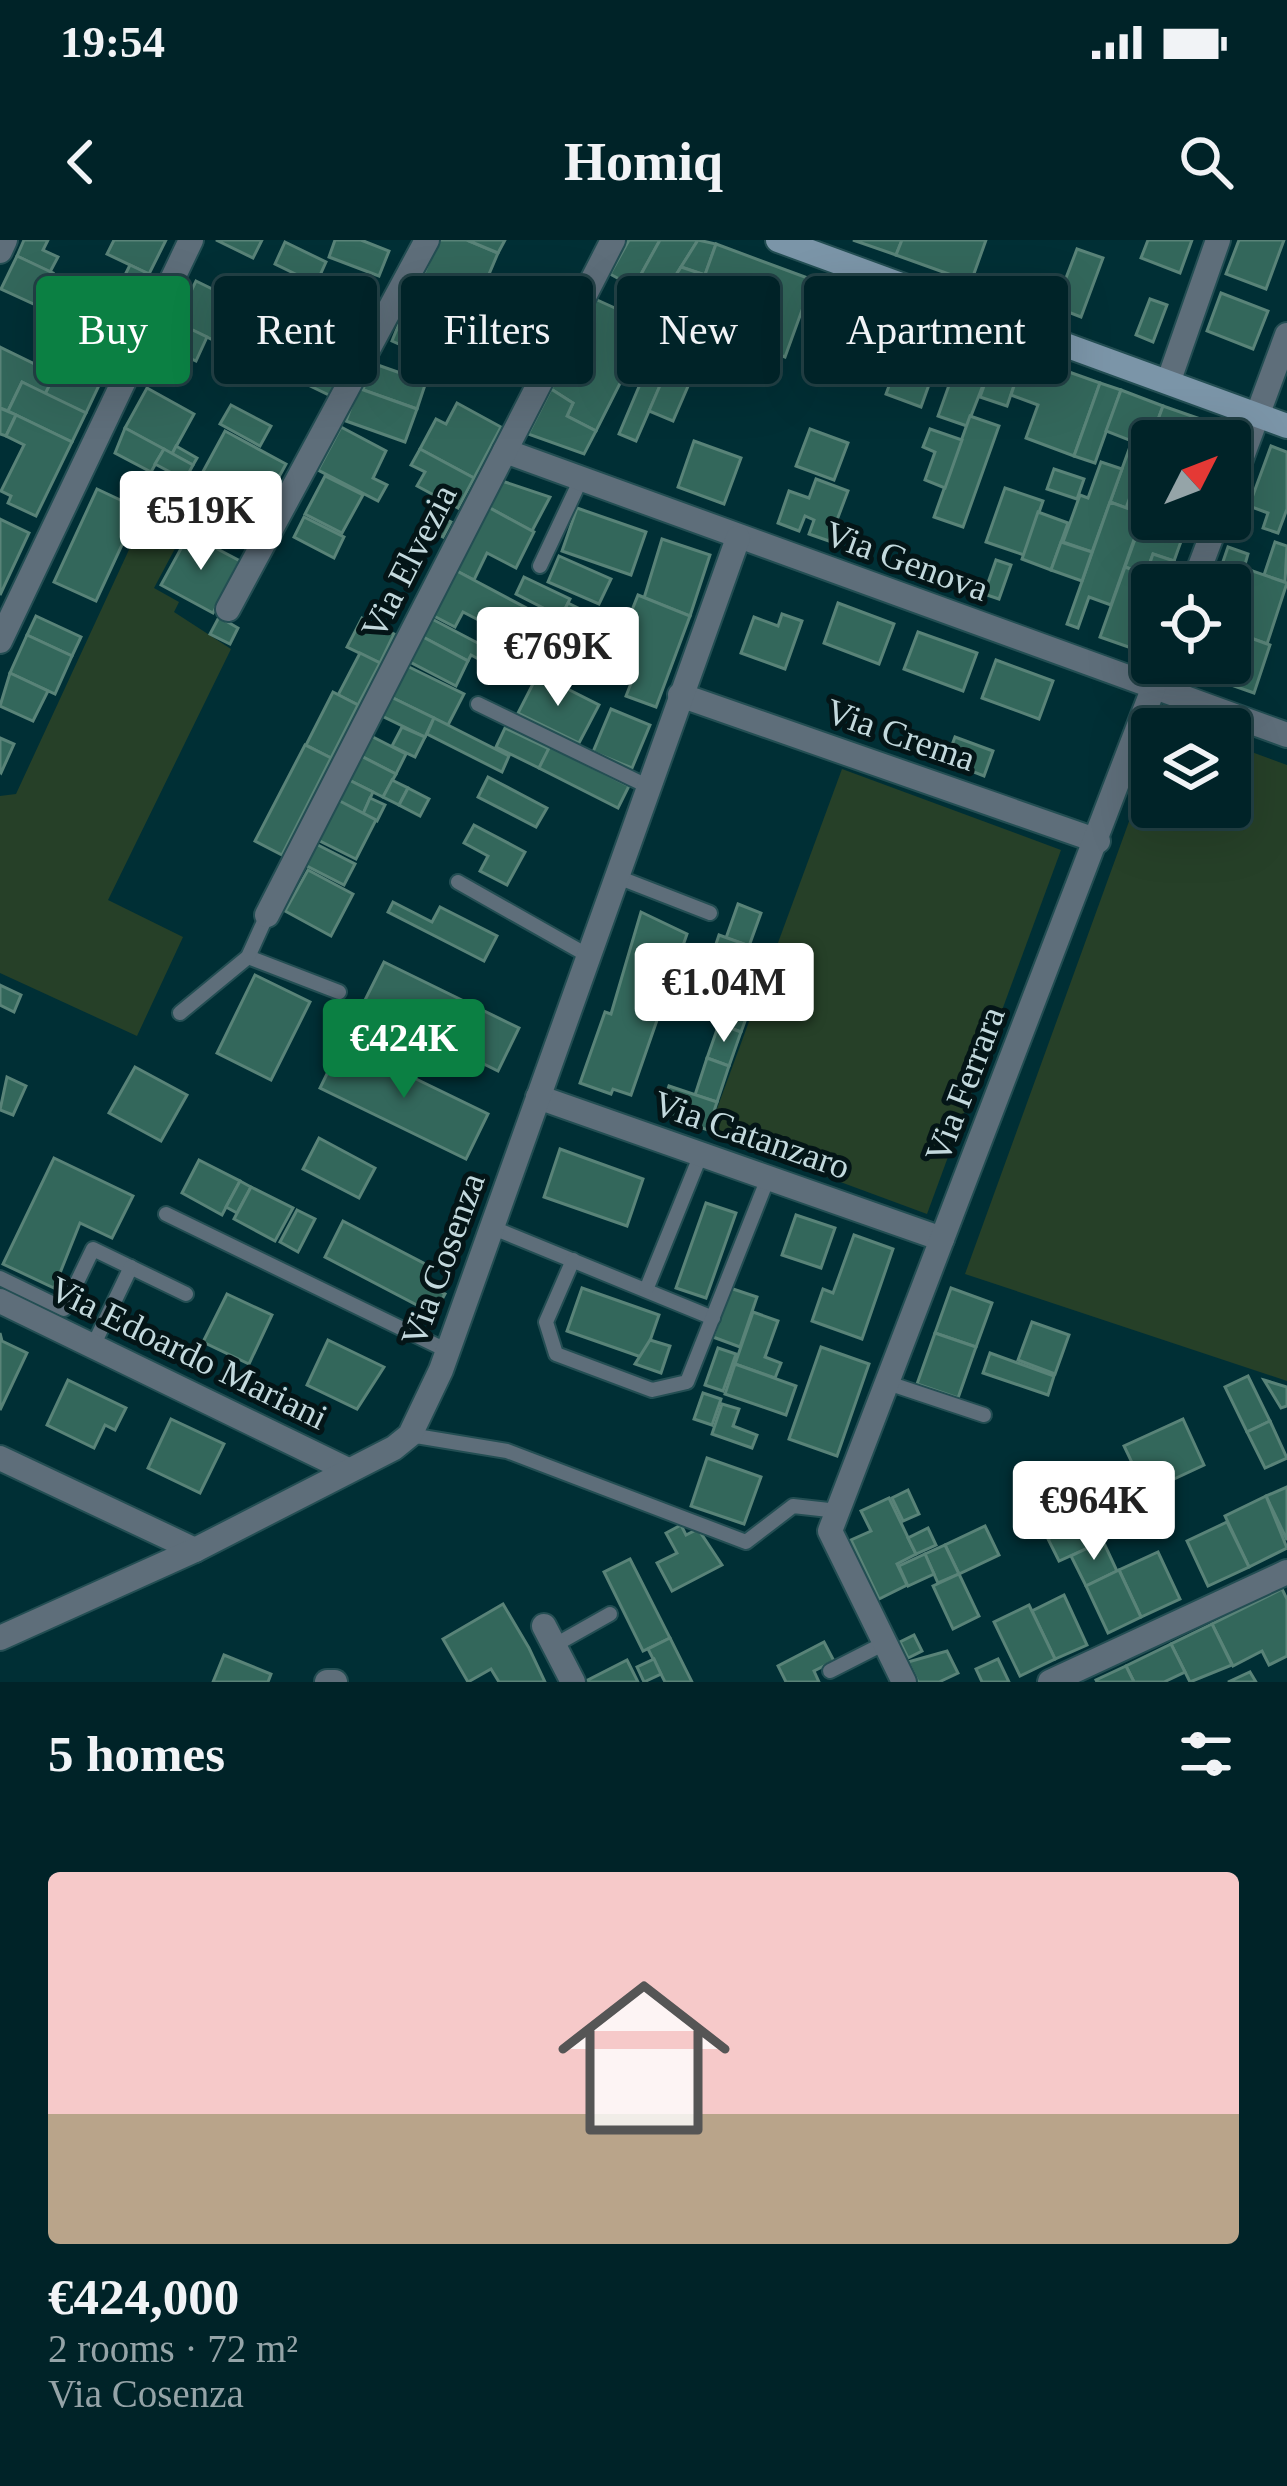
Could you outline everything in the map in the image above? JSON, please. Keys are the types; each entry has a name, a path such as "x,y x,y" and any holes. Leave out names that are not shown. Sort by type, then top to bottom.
{"main road":[{"path":"778,240 818,247 1287,426"}],"street":[{"path":"0,251 5,240"},
{"path":"0,641 191,240"},
{"path":"228,609 427,240"},
{"name":"Via Elvezia","path":"267,915 614,240"},
{"path":"1169,380 1218,240"},
{"path":"1251,434 1287,335"},
{"name":"Via Genova","path":"505,451 738,538 1131,666"},
{"name":"Via Cosenza","path":"410,1435 448,1351 738,538"},
{"name":"Via Ferrara","path":"834,1521 1156,684"},
{"name":"Via Genova","path":"1178,684 1287,735"},
{"name":"Via Crema","path":"680,695 1098,841"},
{"name":"Via Catanzaro","path":"538,1096 942,1239"},
{"name":"Via Edoardo Mariani","path":"0,1301 346,1469"},
{"path":"0,1638 195,1550 410,1435"},
{"path":"0,1458 195,1550"},
{"path":"834,1521 904,1682"},
{"path":"1050,1682 1287,1572"},
{"path":"549,1635 573,1682"}],"lane":[{"path":"540,566 580,479"},
{"path":"478,704 647,786"},
{"path":"615,876 710,913"},
{"path":"458,882 587,956"},
{"path":"180,1013 248,957 267,915"},
{"path":"248,957 339,992"},
{"path":"646,1290 701,1154"},
{"path":"573,1260 546,1322 556,1354 652,1390 687,1382 768,1178"},
{"path":"166,1214 448,1351"},
{"path":"491,1227 713,1318"},
{"path":"0,1278 64,1309 93,1249 186,1294"},
{"path":"93,1346 131,1267"},
{"path":"885,1382 984,1415"},
{"path":"410,1435 507,1451 746,1542 793,1506 834,1521"},
{"path":"549,1635 610,1614"},
{"path":"830,1671 885,1643"}],"green space":[{"path":"149,525 179,541 154,588 179,602 174,612 231,649 108,900 183,937 137,1036 0,973 0,796 16,794 133,541 140,543"},
{"path":"1251,752 1287,765 1287,1381 965,1274 1131,816 1131,828 1251,828"},
{"path":"842,769 1061,850 927,1214 708,1133"}],"building":[{"path":"24,240 48,240 43,250 58,257 50,272 17,256"},
{"path":"114,240 166,240 149,274 107,254"},
{"path":"216,240 262,240 253,258"},
{"path":"335,240 361,240 389,251 379,276 329,257"},
{"path":"438,240 467,240 498,253 488,276 423,276"},
{"path":"467,240 505,240 498,253"},
{"path":"629,240 660,240 640,276 610,274"},
{"path":"660,240 698,240 675,276 640,276"},
{"path":"698,240 716,244 705,275 681,267"},
{"path":"853,240 902,240 896,255"},
{"path":"902,240 986,240 973,276 954,276 896,255"},
{"path":"1148,240 1192,240 1180,273 1141,258"},
{"path":"1239,240 1284,240 1266,289 1226,274"},
{"path":"285,242 326,262 320,276 300,276 275,264"},
{"path":"716,244 804,277 804,305 785,357 780,355 780,276 705,276"},
{"path":"1077,249 1103,258 1081,317 1068,312 1067,276"},
{"path":"17,256 53,273 36,276 36,305 1,289"},
{"path":"130,265 149,274 148,276 124,276"},
{"path":"681,267 705,275 705,276 675,276"},
{"path":"196,281 214,290 214,340 190,329 190,293"},
{"path":"1221,293 1268,311 1253,349 1207,331"},
{"path":"595,299 617,309 620,384 596,431 567,416 573,403 551,389 553,384 593,384"},
{"path":"1150,299 1167,305 1153,342 1136,335"},
{"path":"401,319 401,345 392,341"},
{"path":"190,329 207,337 196,361 190,358"},
{"path":"0,347 36,365 36,384 50,384 45,394 22,382 8,411 0,408"},
{"path":"377,365 401,373 401,384 425,384 417,409 363,390 365,384 377,384"},
{"path":"1068,372 1100,383 1074,456 1026,438 1038,405 1011,395 1015,384 1068,384"},
{"path":"22,382 86,413 72,442 8,411"},
{"path":"1100,383 1121,390 1095,463 1074,456"},
{"path":"50,384 100,384 86,413 45,394"},
{"path":"306,384 337,384 331,396"},
{"path":"640,384 661,384 636,441 619,434"},
{"path":"661,384 689,384 673,421 649,411"},
{"path":"890,384 929,384 921,407 886,394"},
{"path":"949,384 983,384 967,426 938,416"},
{"path":"985,384 1014,384 1007,406 980,397"},
{"path":"147,388 194,414 172,454 125,428"},
{"path":"358,388 417,409 405,442 346,421"},
{"path":"551,389 573,403 567,416 596,431 584,454 528,434"},
{"path":"1121,390 1163,406 1158,420 1131,420 1131,441 1106,431"},
{"path":"457,403 501,427 474,478 420,449 436,419 446,424"},
{"path":"231,405 271,426 260,446 220,424"},
{"path":"1163,406 1203,420 1158,420"},
{"path":"0,408 16,415 6,436 0,434"},
{"path":"16,415 72,442 36,516 8,503 11,496 1,491 24,445 6,436"},
{"path":"970,416 999,426 963,527 934,517"},
{"path":"341,427 386,451 373,478 387,485 378,501 318,470"},
{"path":"125,428 164,449 151,472 115,453"},
{"path":"810,429 848,443 834,480 796,466"},
{"path":"930,429 962,440 945,488 925,480 935,452 923,447"},
{"path":"225,431 286,464 250,530 200,503 210,485 199,479"},
{"path":"694,441 741,458 724,504 678,487"},
{"path":"1131,444 1131,494 1126,508 1110,502"},
{"path":"176,446 197,458 193,465 172,454"},
{"path":"1271,446 1287,452 1287,509 1278,533 1263,528 1268,513 1251,507"},
{"path":"164,449 193,465 185,480 155,464"},
{"path":"420,449 474,478 458,508 417,486 425,472 411,465"},
{"path":"1101,462 1122,469 1092,552 1063,542 1080,495 1088,498"},
{"path":"1054,469 1084,479 1077,499 1047,489"},
{"path":"325,476 363,495 342,533 305,514"},
{"path":"816,479 848,491 829,541 809,534 814,520 805,516 799,531 778,523 789,491 809,498"},
{"path":"502,481 550,497 532,531 488,507"},
{"path":"1005,488 1043,501 1024,555 986,542"},
{"path":"97,489 148,513 136,539 127,534 96,601 54,582"},
{"path":"1110,502 1131,510 1134,540 1111,605 1089,597 1078,628 1067,624"},
{"path":"488,507 534,532 516,568 487,553 474,580 455,570"},
{"path":"577,508 646,532 631,575 562,551"},
{"path":"431,512 451,522 443,537 423,527"},
{"path":"1038,512 1068,523 1051,570 1022,559"},
{"path":"304,517 344,537 334,558 294,537"},
{"path":"0,519 29,533 0,595"},
{"path":"189,534 240,561 213,613 161,585"},
{"path":"662,539 710,555 690,616 644,598"},
{"path":"1135,540 1182,540 1174,561 1153,554 1150,564 1125,567"},
{"path":"1061,542 1092,552 1082,581 1051,570"},
{"path":"1275,542 1287,546 1285,582 1264,575"},
{"path":"1228,547 1248,554 1245,564 1222,564"},
{"path":"1153,554 1174,561 1173,564 1150,564"},
{"path":"559,556 611,579 599,604 548,582"},
{"path":"996,560 1011,565 999,599 984,594"},
{"path":"1125,567 1131,569 1131,648 1100,637"},
{"path":"455,570 534,612 519,641 463,612 455,627 432,615"},
{"path":"1251,570 1287,583 1267,644 1251,638"},
{"path":"524,577 570,599 561,617 516,594"},
{"path":"638,595 690,616 656,707 626,696 635,673 624,669 628,659 615,653"},
{"path":"568,603 592,615 585,629 561,617"},
{"path":"838,603 894,624 879,664 824,643"},
{"path":"782,614 802,621 785,669 741,653 754,617 778,626"},
{"path":"36,616 81,637 72,656 27,635"},
{"path":"219,617 238,628 230,644 210,634"},
{"path":"362,618 394,634 380,663 347,647"},
{"path":"432,619 493,651 486,663 471,655 468,661 423,637"},
{"path":"918,632 977,653 963,691 904,669"},
{"path":"27,635 72,656 55,694 10,673"},
{"path":"423,637 468,661 456,686 410,662"},
{"path":"1251,638 1270,645 1254,693 1228,684 1251,684"},
{"path":"360,653 380,663 358,705 338,695"},
{"path":"996,660 1053,681 1039,719 982,698"},
{"path":"407,666 464,694 448,725 391,697"},
{"path":"10,673 48,691 33,721 0,706"},
{"path":"538,674 599,705 579,743 518,713"},
{"path":"333,692 358,705 331,758 306,745"},
{"path":"391,697 434,718 425,737 382,716"},
{"path":"611,709 650,725 632,768 593,752"},
{"path":"434,718 509,756 502,772 427,734"},
{"path":"402,727 425,737 415,757 392,746"},
{"path":"505,728 549,749 539,768 496,747"},
{"path":"369,735 406,754 396,774 359,755"},
{"path":"955,737 993,751 984,776 946,761"},
{"path":"0,738 14,744 1,773 0,772"},
{"path":"305,745 331,758 282,855 255,841"},
{"path":"550,746 629,786 618,808 539,768"},
{"path":"359,755 396,774 383,797 347,779"},
{"path":"488,777 547,808 536,827 478,797"},
{"path":"347,779 373,792 363,814 337,801"},
{"path":"392,780 408,788 399,805 383,797"},
{"path":"408,788 429,799 420,816 399,805"},
{"path":"370,798 385,805 377,821 363,814"},
{"path":"336,799 376,820 356,859 316,839"},
{"path":"474,825 525,852 507,885 480,871 488,856 464,843"},
{"path":"314,843 355,864 344,885 303,864"},
{"path":"308,870 353,894 331,936 285,911"},
{"path":"393,902 432,922 440,907 497,936 484,961 388,912"},
{"path":"738,904 761,913 749,946 726,938"},
{"path":"641,912 687,934 631,1095 613,1089 611,1094 580,1083 605,1012 611,1014"},
{"path":"719,935 769,953 764,967 714,950"},
{"path":"730,956 764,967 758,984 724,972"},
{"path":"384,962 519,1028 498,1071 363,1004"},
{"path":"724,972 758,984 752,1002 718,990"},
{"path":"255,975 310,1002 271,1080 217,1053"},
{"path":"0,985 21,995 14,1012 0,1005"},
{"path":"730,994 752,1002 741,1032 720,1024"},
{"path":"719,1024 741,1032 729,1066 707,1058"},
{"path":"342,1043 488,1114 466,1159 320,1088"},
{"path":"707,1058 729,1066 717,1102 695,1095"},
{"path":"135,1067 187,1095 161,1141 109,1113"},
{"path":"7,1077 26,1086 13,1115 0,1110"},
{"path":"669,1086 717,1102 708,1130 660,1113"},
{"path":"319,1138 375,1168 359,1198 303,1169"},
{"path":"560,1149 643,1179 627,1226 544,1197"},
{"path":"54,1158 133,1196 112,1238 80,1223 54,1288 3,1264"},
{"path":"199,1160 240,1181 222,1215 182,1193"},
{"path":"240,1181 251,1187 237,1213 226,1207"},
{"path":"251,1187 293,1208 275,1241 234,1219"},
{"path":"706,1203 736,1213 706,1298 676,1288"},
{"path":"297,1210 315,1219 298,1252 280,1242"},
{"path":"796,1215 835,1228 821,1268 782,1255"},
{"path":"343,1221 431,1267 423,1283 445,1294 434,1314 325,1257"},
{"path":"854,1235 893,1249 862,1339 812,1321 823,1289 833,1293"},
{"path":"582,1288 659,1315 644,1358 567,1331"},
{"path":"730,1288 757,1297 740,1347 713,1337"},
{"path":"951,1288 992,1303 976,1347 935,1333"},
{"path":"227,1294 272,1315 249,1364 203,1342"},
{"path":"753,1312 778,1321 765,1357 781,1363 775,1378 735,1364"},
{"path":"1032,1322 1069,1335 1055,1374 1018,1360"},
{"path":"0,1333 2,1341 27,1353 0,1410"},
{"path":"935,1333 976,1347 958,1398 917,1384"},
{"path":"328,1340 384,1367 357,1409 307,1385"},
{"path":"650,1340 670,1346 661,1373 635,1364"},
{"path":"821,1347 869,1364 837,1456 789,1439"},
{"path":"718,1348 736,1354 723,1391 705,1385"},
{"path":"990,1353 1054,1376 1048,1395 983,1373"},
{"path":"735,1364 796,1386 786,1415 725,1394"},
{"path":"1248,1376 1270,1421 1247,1432 1225,1387"},
{"path":"68,1380 126,1408 115,1430 105,1425 94,1448 47,1425"},
{"path":"1264,1380 1287,1387 1287,1406 1281,1408"},
{"path":"703,1393 721,1399 712,1425 694,1419"},
{"path":"722,1404 739,1409 733,1426 757,1435 752,1448 712,1434"},
{"path":"171,1419 224,1444 200,1493 148,1468"},
{"path":"1183,1419 1204,1465 1146,1492 1124,1446"},
{"path":"1270,1421 1287,1458 1265,1468 1247,1432"},
{"path":"707,1458 761,1477 744,1524 691,1506"},
{"path":"1287,1487 1287,1540 1266,1496"},
{"path":"908,1490 919,1514 903,1521 892,1498"},
{"path":"1266,1496 1287,1548 1249,1567 1225,1516"},
{"path":"889,1498 916,1554 897,1564 907,1585 879,1599 851,1540 871,1531 861,1511"},
{"path":"1092,1518 1103,1541 1059,1561 1048,1539"},
{"path":"1227,1522 1249,1567 1208,1586 1187,1541"},
{"path":"681,1525 686,1535 698,1529 722,1565 672,1591 657,1563 677,1553 666,1533"},
{"path":"985,1526 999,1555 959,1574 945,1545"},
{"path":"928,1528 936,1545 916,1554 908,1538"},
{"path":"1103,1541 1117,1571 1086,1586 1071,1556"},
{"path":"945,1545 959,1574 938,1583 925,1554"},
{"path":"1158,1552 1180,1599 1141,1617 1119,1570"},
{"path":"925,1554 934,1574 908,1586 899,1566"},
{"path":"630,1559 670,1638 643,1651 604,1572"},
{"path":"1119,1570 1141,1617 1108,1633 1086,1586"},
{"path":"959,1574 979,1616 953,1629 933,1586"},
{"path":"1282,1589 1287,1599 1287,1656 1269,1665 1262,1651 1233,1666 1212,1624"},
{"path":"1064,1595 1087,1645 1055,1659 1032,1611"},
{"path":"503,1604 545,1682 499,1682 491,1669 468,1682 443,1639"},
{"path":"1029,1605 1055,1659 1020,1676 994,1622"},
{"path":"1212,1624 1232,1665 1190,1682 1171,1644"},
{"path":"914,1635 922,1651 908,1658 900,1642"},
{"path":"670,1638 692,1682 665,1682 648,1649"},
{"path":"824,1642 834,1661 814,1671 819,1682 786,1682 778,1666"},
{"path":"1171,1644 1185,1672 1164,1682 1134,1682 1126,1666"},
{"path":"947,1651 958,1673 939,1682 918,1682 908,1662"},
{"path":"224,1655 271,1674 268,1682 213,1682"},
{"path":"654,1659 661,1674 644,1682 637,1667"},
{"path":"998,1659 1009,1682 982,1682 976,1669"},
{"path":"627,1660 638,1682 589,1682 588,1680"},
{"path":"1126,1666 1134,1682 1097,1682 1096,1680"},
{"path":"1250,1672 1256,1682 1228,1682"}]}
